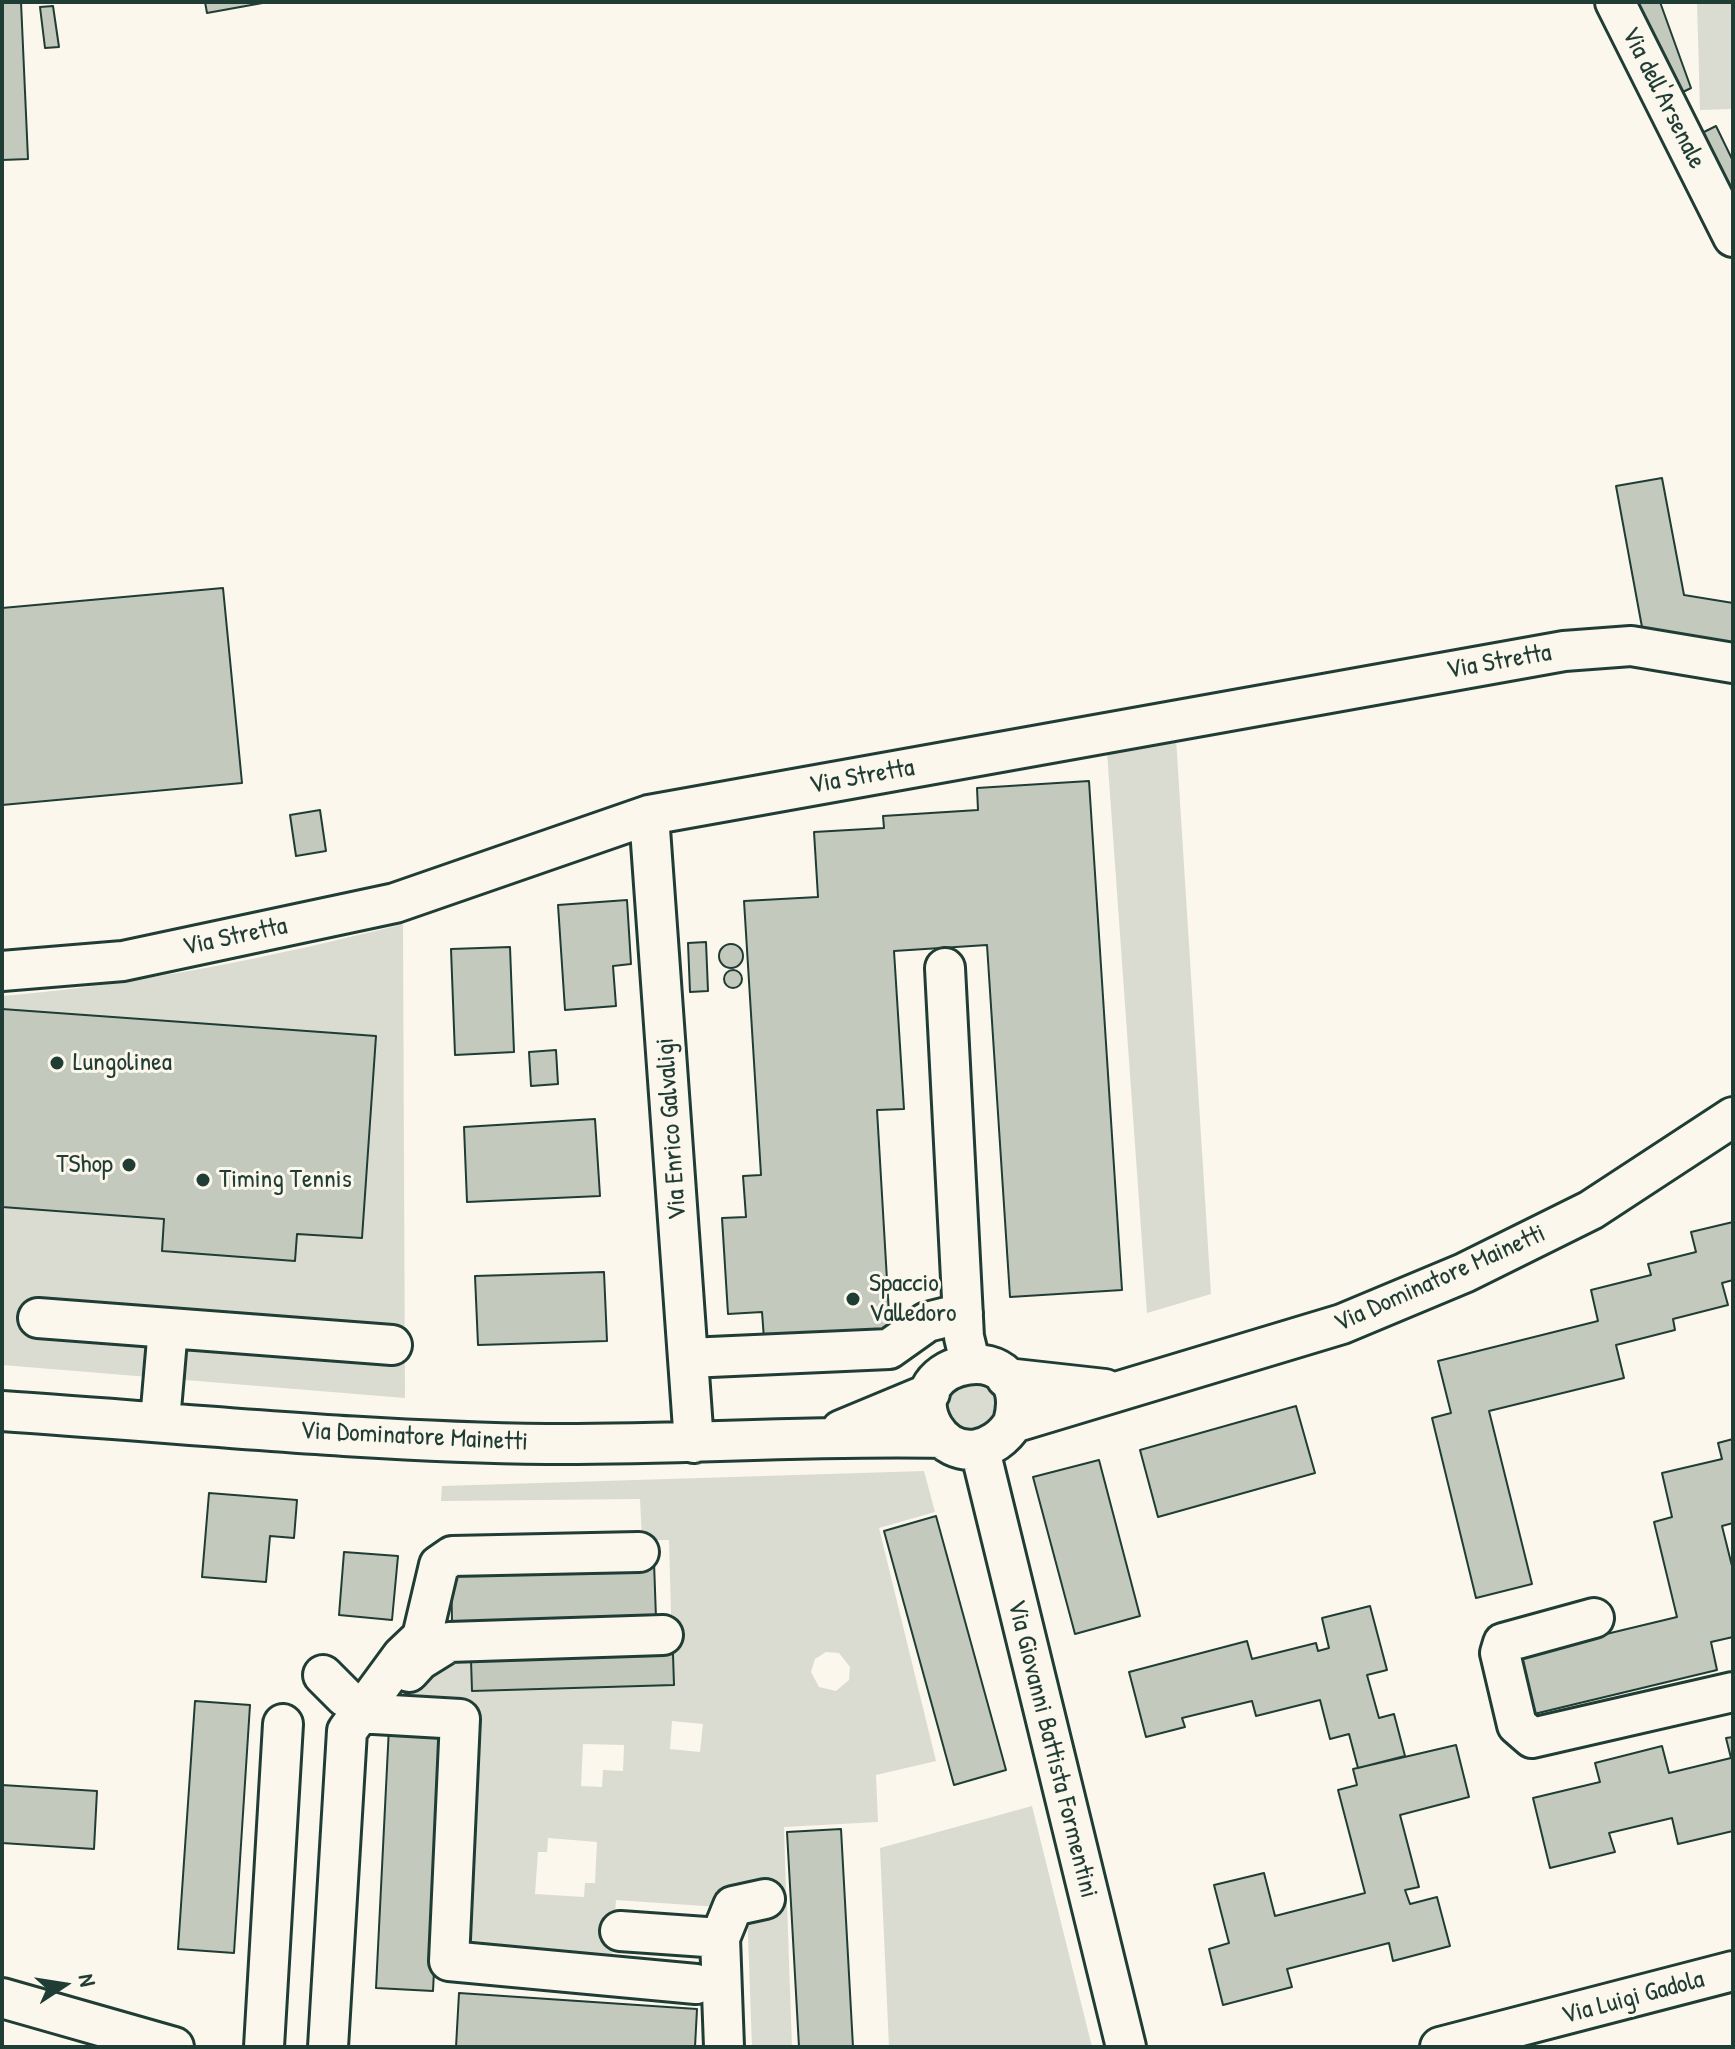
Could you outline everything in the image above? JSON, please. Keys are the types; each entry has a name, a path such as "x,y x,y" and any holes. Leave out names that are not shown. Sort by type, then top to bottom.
{"street":[{"name":"Via dell'Arsenale","path":"1615,2 1733,237"},
{"name":"Via Stretta","path":"2,971 208,955 404,901 649,815 1564,651 1631,646 1733,663"},
{"name":"Via Enrico Galvaligi","path":"649,815 694,1443"},
{"path":"945,968 963,1313 970,1362"},
{"name":"Via Dominatore Mainetti","path":"2,1411 437,1441 694,1443 827,1435 941,1438 959,1448 980,1450 994,1445 1013,1423 1342,1324 1464,1273 1591,1210 1733,1117"},
{"path":"688,1358 889,1349 927,1322 963,1313"},
{"path":"38,1318 392,1345"},
{"path":"160,1421 168,1328"},
{"name":"Via Dominatore Mainetti","path":"827,1435 930,1393 945,1371 970,1362 984,1363 1006,1378 1124,1391"},
{"path":"1006,1378 1016,1399 1013,1423"},
{"path":"930,1393 932,1425 941,1438"},
{"name":"Via Giovanni Battista Formentini","path":"980,1450 1126,2047"},
{"path":"385,1683 402,1656 422,1637 439,1565 452,1556 639,1552"},
{"path":"1594,1618 1503,1643 1500,1653 1517,1725 1532,1738 1733,1692"},
{"path":"342,1695 403,1678 420,1660 449,1642 663,1635"},
{"path":"342,1695 460,1719 449,1961 696,1984"},
{"path":"328,2047 347,1731 342,1695"},
{"path":"264,2047 283,1724"},
{"path":"724,2047 720,1938 733,1906 765,1899"},
{"path":"620,1931 720,1938"},
{"name":"Via Luigi Gadola","path":"1440,2047 1553,2033 1733,1971"},
{"path":"2,1998 174,2047"}],"shaded area":[{"path":"1697,2 1733,2 1733,109 1700,110"},
{"path":"1176,738 1211,1294 1147,1313 1107,752"},
{"name":"Timing Tennis","path":"403,924 405,1398 2,1365 2,996 103,985 204,968"},
{"path":"972,1383 989,1390 996,1407 989,1424 972,1431 955,1424 948,1407 955,1390"},
{"path":"924,1471 935,1512 879,1528 936,1761 876,1775 878,1822 784,1827 786,1892 753,1893 719,1907 616,1900 612,1963 466,1952 399,1707 403,1693 409,1682 424,1668 471,1660 472,1691 673,1685 669,1540 642,1540 640,1499 441,1501 442,1486","holes":["826,1652 839,1653 850,1667 849,1680 836,1691 819,1687 811,1672 815,1659","672,1721 703,1724 700,1752 670,1749","583,1744 624,1745 623,1771 603,1770 602,1787 581,1786","548,1838 597,1842 595,1883 585,1883 584,1897 535,1894 538,1852 547,1852"]},
{"path":"1032,1806 1092,2047 889,2047 880,1848"},
{"path":"787,1903 792,2047 752,2047 747,1907"}],"building":[{"path":"2,2 21,2 28,159 2,160"},
{"path":"205,2 268,2 207,13"},
{"path":"1628,2 1660,2 1691,88 1673,97"},
{"path":"53,6 59,47 45,48 40,7"},
{"path":"1716,126 1733,161 1733,187 1720,193 1692,138"},
{"path":"1662,478 1684,595 1733,603 1733,654 1644,638 1616,486"},
{"path":"223,588 242,783 2,805 2,608"},
{"path":"1089,781 1122,1290 1010,1297 987,945 894,951 904,1109 877,1110 890,1331 764,1339 762,1312 728,1314 722,1218 746,1217 743,1176 761,1175 744,901 818,897 814,832 884,828 883,816 978,810 977,788"},
{"path":"320,810 326,851 296,856 290,815"},
{"path":"627,900 631,964 613,966 616,1006 565,1010 558,905"},
{"path":"706,942 708,991 690,992 688,943"},
{"path":"726,944 736,944 743,951 743,961 736,968 726,968 719,961 719,951"},
{"path":"510,947 514,1052 455,1055 451,949"},
{"path":"733,970 742,979 733,988 724,979"},
{"path":"2,1009 376,1036 362,1238 297,1234 295,1261 162,1251 164,1219 2,1207"},
{"path":"556,1050 558,1084 531,1086 529,1052"},
{"path":"595,1119 600,1196 467,1202 464,1127"},
{"path":"1733,1222 1733,1280 1722,1283 1728,1305 1673,1319 1675,1330 1616,1345 1624,1378 1489,1411 1532,1584 1476,1598 1432,1418 1451,1413 1438,1361 1598,1321 1591,1290 1651,1275 1648,1264 1696,1252 1691,1232"},
{"path":"604,1272 607,1341 478,1345 475,1276"},
{"path":"1296,1406 1315,1473 1158,1517 1140,1450"},
{"path":"1733,1439 1733,1523 1722,1526 1733,1570 1733,1637 1711,1642 1717,1670 1534,1714 1519,1655 1677,1617 1654,1522 1672,1517 1662,1473 1722,1459 1718,1443"},
{"path":"1099,1460 1140,1616 1075,1634 1033,1477"},
{"path":"209,1493 297,1500 294,1538 270,1536 266,1582 202,1577"},
{"path":"936,1516 1006,1770 954,1785 884,1531"},
{"path":"344,1552 398,1556 392,1620 339,1615"},
{"path":"654,1562 656,1618 452,1623 451,1567"},
{"path":"1370,1606 1387,1670 1367,1675 1379,1718 1394,1714 1405,1756 1358,1768 1349,1734 1330,1739 1320,1700 1256,1716 1252,1701 1182,1718 1185,1727 1146,1737 1129,1672 1247,1641 1252,1659 1316,1643 1318,1651 1329,1648 1322,1618"},
{"path":"673,1654 674,1685 472,1691 471,1660"},
{"path":"195,1701 250,1705 234,1953 178,1949"},
{"path":"389,1727 446,1730 433,1991 376,1988"},
{"path":"1733,1737 1733,1831 1678,1844 1672,1818 1609,1833 1615,1852 1550,1868 1533,1798 1600,1782 1595,1763 1662,1746 1669,1773 1731,1758 1726,1738"},
{"path":"1456,1745 1469,1797 1400,1815 1419,1887 1405,1890 1410,1904 1437,1897 1450,1946 1393,1961 1389,1943 1287,1969 1292,1987 1223,2005 1209,1949 1229,1943 1214,1885 1264,1873 1275,1916 1365,1893 1338,1790 1357,1785 1353,1769"},
{"path":"2,1785 97,1791 94,1849 2,1843"},
{"path":"841,1829 853,2047 799,2047 787,1832"},
{"path":"459,1993 697,2009 695,2047 456,2047"}],"place":[{"name":"Lungolinea","path":"57,1063"},
{"name":"TShop","path":"129,1165"},
{"name":"Timing Tennis","path":"203,1180"},
{"name":"Spaccio Valledoro","path":"853,1299"}]}
